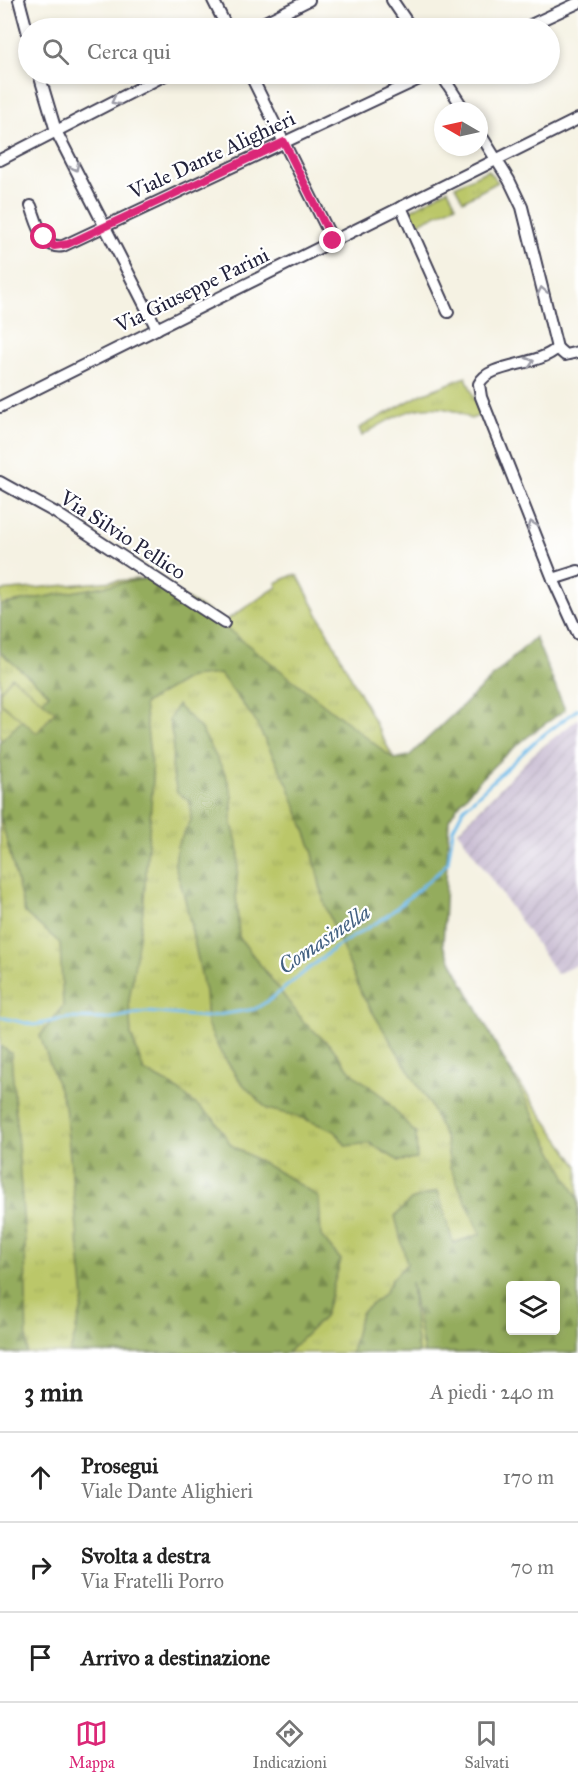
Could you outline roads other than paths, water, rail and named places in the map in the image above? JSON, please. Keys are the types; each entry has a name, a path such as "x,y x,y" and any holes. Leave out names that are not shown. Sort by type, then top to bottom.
{"street":[{"path":"19,0 24,18"},
{"path":"213,0 222,18"},
{"path":"273,18 309,0"},
{"path":"392,0 404,18"},
{"path":"546,18 578,3"},
{"path":"42,84 56,131 157,328"},
{"path":"0,160 148,84"},
{"path":"255,84 333,241"},
{"name":"Viale Dante Alighieri","path":"31,206 44,237 54,246 68,244 409,84"},
{"path":"447,84 459,102"},
{"name":"Via Giuseppe Parini","path":"0,407 578,119"},
{"path":"488,146 517,195 525,216 556,348 565,354 578,352"},
{"path":"401,207 447,312"},
{"path":"556,348 538,359 489,373 481,381 482,397 553,579 578,634"},
{"name":"Via Silvio Pellico","path":"0,482 56,513 224,623"},
{"path":"553,579 578,571"}],"waterway":[{"name":"Comasinella","path":"0,1017 34,1025 68,1018 107,1019 146,1012 205,1017 255,1009 271,999 333,949 387,916 439,872 448,862 453,829 464,808 538,739 578,709"}]}
